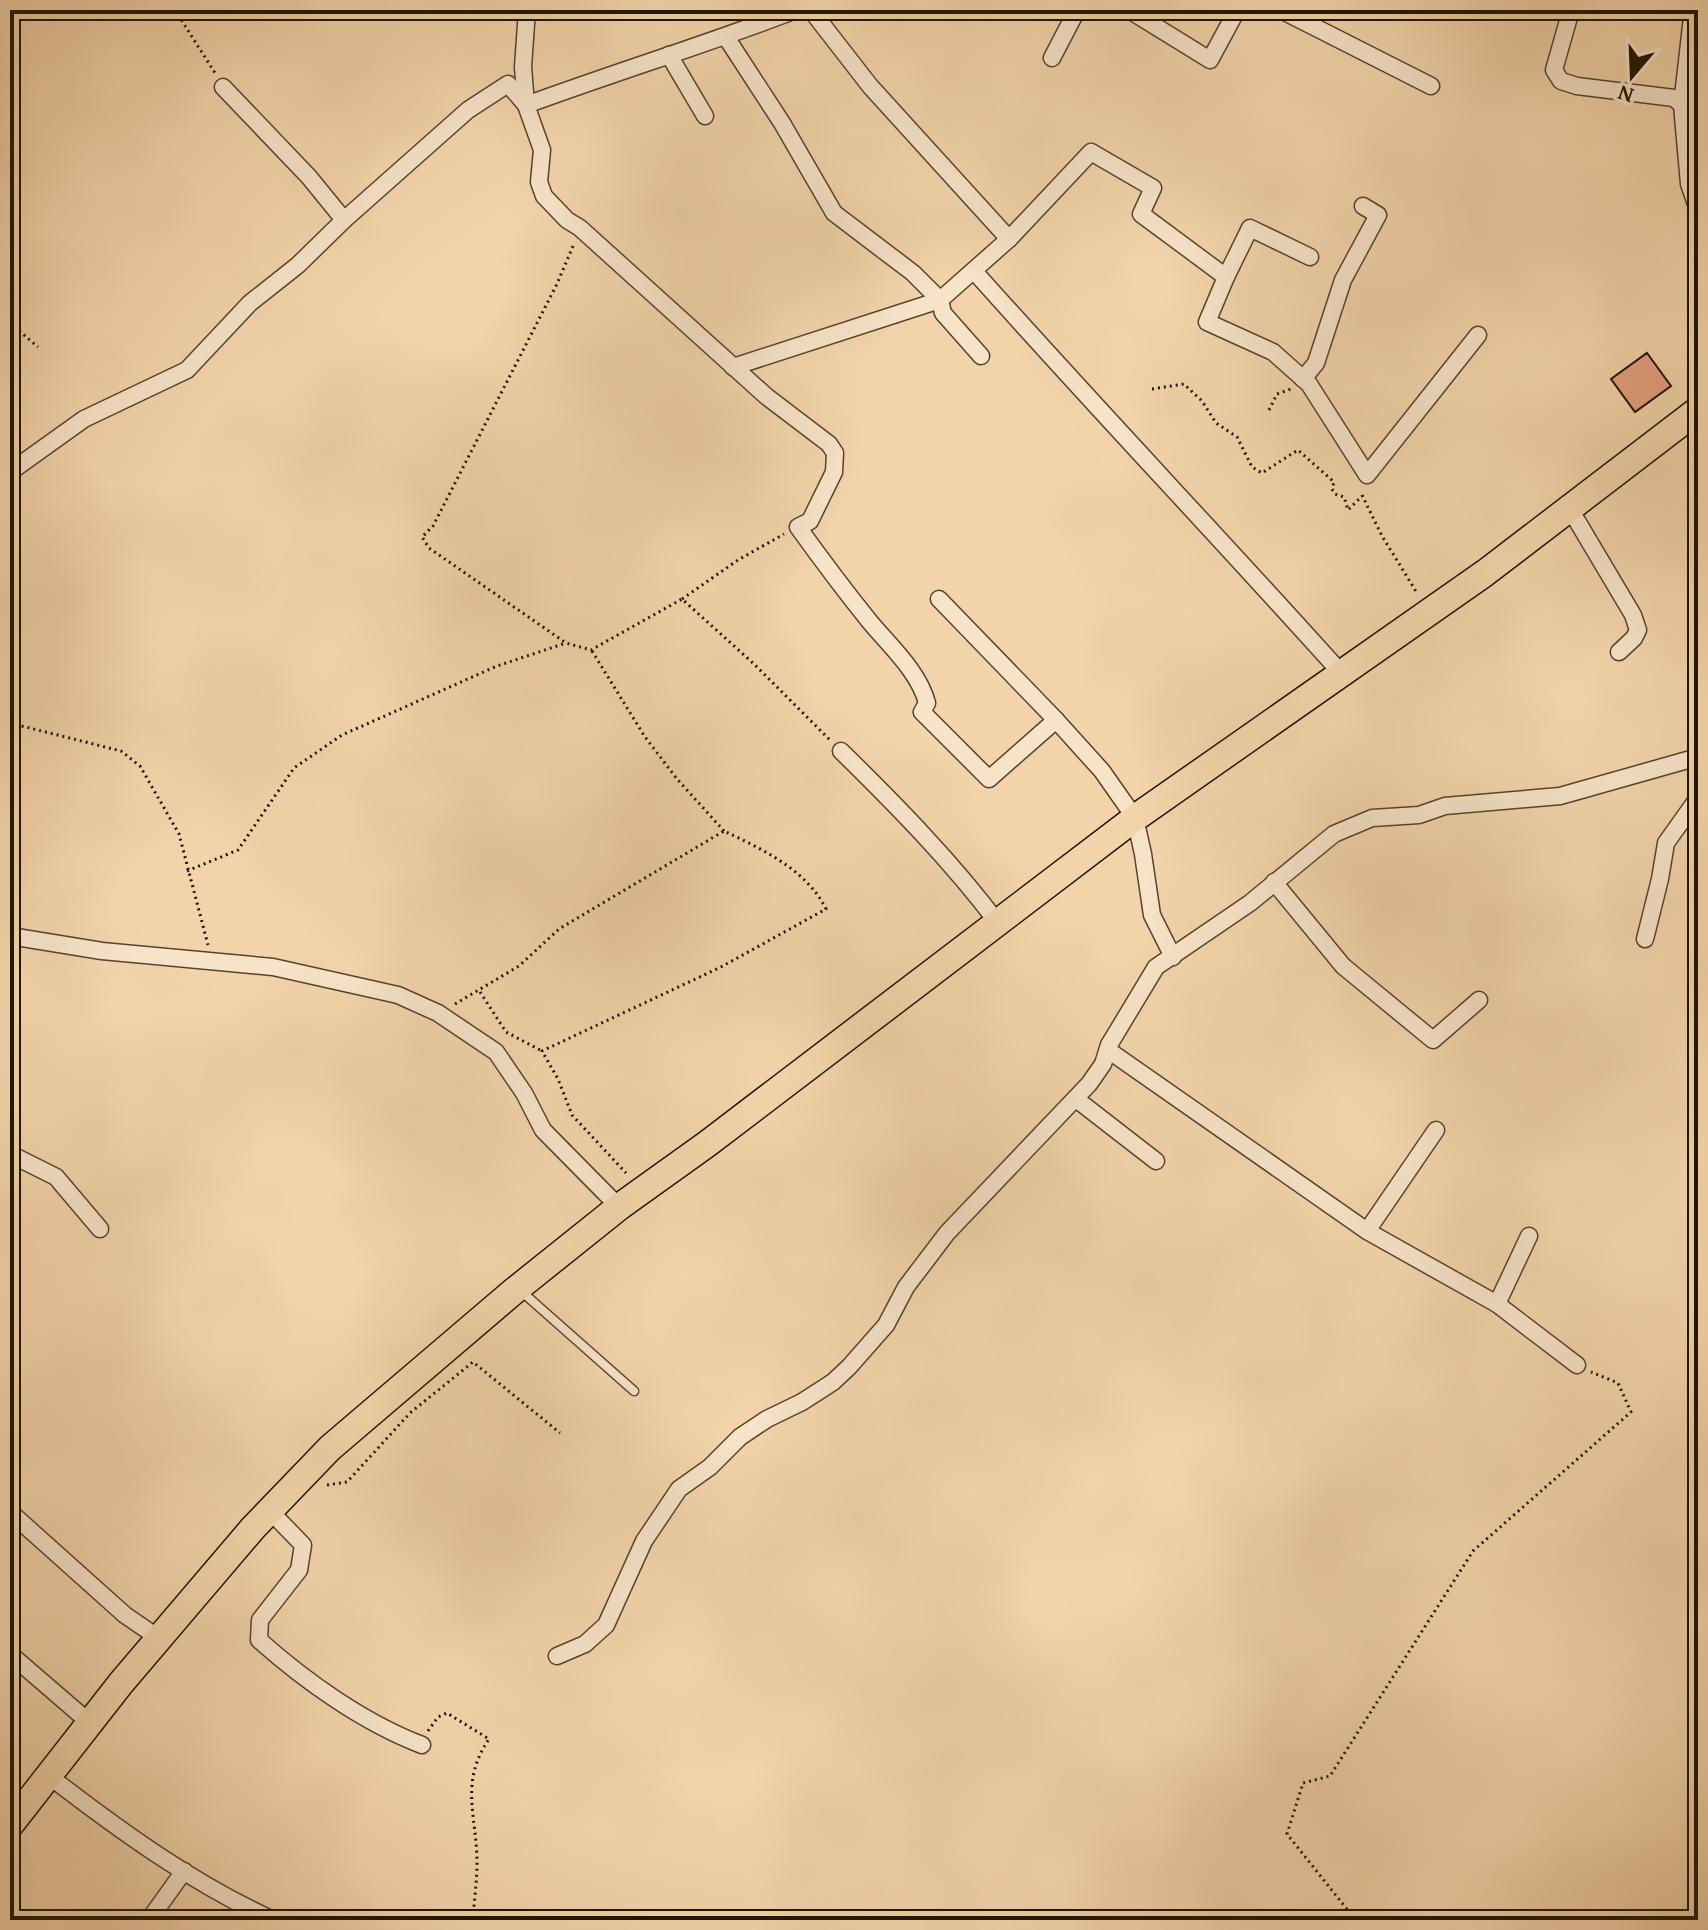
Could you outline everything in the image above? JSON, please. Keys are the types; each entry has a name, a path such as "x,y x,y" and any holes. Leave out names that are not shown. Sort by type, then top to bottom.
{"highway":[{"path":"10,1825 90,1723 270,1511 330,1448 518,1289 619,1207 1135,818 1428,613 1698,410"}],"street":[{"path":"527,10 523,67 526,105 542,150 539,182 544,196 567,220 580,228 766,396 829,444 835,453 834,472 810,521 798,527 924,692 927,703 922,712 989,779 1056,720"},
{"path":"526,105 621,69 726,37 796,10"},
{"path":"811,10 870,86 1009,239"},
{"path":"1052,58 1077,10"},
{"path":"1129,10 1210,60 1237,10"},
{"path":"1281,10 1431,86"},
{"path":"1571,10 1554,70 1561,81 1577,86 1674,98 1682,105"},
{"path":"1690,10 1692,17 1682,105 1689,184 1698,210"},
{"path":"726,37 782,123 834,213 913,273 940,300 943,313 981,356"},
{"path":"669,55 705,116"},
{"path":"10,472 84,419 187,370 250,303 298,265 468,110 508,84 526,105"},
{"path":"223,87 309,177 344,220"},
{"path":"733,367 940,300 1009,239 1091,152 1153,188 1141,214 1226,277"},
{"path":"1303,379 1316,363 1343,280 1378,215 1363,206"},
{"path":"1310,257 1250,228 1207,322 1273,352 1309,384 1367,475 1478,335"},
{"path":"974,271 1104,417 1165,479 1342,674"},
{"path":"1570,509 1633,615 1638,630 1619,652"},
{"path":"939,599 1102,771 1135,818 1152,915 1173,957"},
{"path":"841,751 976,894 997,922"},
{"path":"557,1656 585,1644 606,1625 644,1541 679,1489 710,1467 740,1437 833,1382 886,1325 906,1287 947,1233 1076,1099 1103,1064 1156,967 1250,903 1334,834 1372,818 1419,815 1445,806 1560,796 1698,757"},
{"path":"1645,939 1666,843 1698,798"},
{"path":"1274,882 1343,966 1433,1040 1479,1000"},
{"path":"10,936 102,951 273,967 398,995 438,1013 496,1052 524,1093 543,1130 619,1207"},
{"path":"1108,1050 1367,1231 1497,1304 1577,1365"},
{"path":"1076,1099 1156,1161"},
{"path":"1367,1231 1436,1130"},
{"path":"10,1154 56,1177 100,1229"},
{"path":"1497,1304 1529,1236"},
{"path":"270,1511 303,1545 299,1570 260,1620 259,1640 289,1667 391,1733 422,1745"},
{"path":"10,1512 125,1615 160,1639"},
{"path":"10,1654 90,1723"},
{"path":"49,1776 113,1825 184,1871 246,1908 273,1920"},
{"path":"149,1920 184,1871"}],"lane":[{"path":"518,1289 634,1391"}],"path":[{"path":"175,10 223,87"},
{"path":"542,1051 721,967 826,909 817,891 771,854 724,831 677,779 645,737 591,650 566,643 429,548 422,537 433,526 557,284 580,228"},
{"path":"10,323 38,347"},
{"path":"1269,410 1277,394 1294,388 1303,379"},
{"path":"1152,389 1184,384 1202,401 1216,423 1237,437 1252,467 1262,473 1298,450 1334,482 1332,489 1335,494 1344,497 1348,510 1362,496"},
{"path":"1367,475 1359,483 1362,496 1428,613"},
{"path":"591,650 682,599 738,560 798,527"},
{"path":"682,599 754,664 841,751"},
{"path":"187,871 238,850 294,768 342,735 497,666 566,643"},
{"path":"10,723 121,751 140,766 179,834 213,961"},
{"path":"438,1013 479,992 519,966 559,929 724,831"},
{"path":"479,992 506,1032 542,1051 558,1079 572,1115 642,1191"},
{"path":"316,1486 347,1482 410,1413 473,1362 560,1433"},
{"path":"1352,1920 1350,1913 1287,1834 1303,1783 1330,1776 1473,1551 1631,1412 1618,1383 1577,1365"},
{"path":"422,1745 424,1734 438,1717 447,1713 489,1739 475,1764 470,1791 477,1862 473,1920"}],"building":[{"path":"1647,353 1671,386 1635,412 1611,379"}]}
